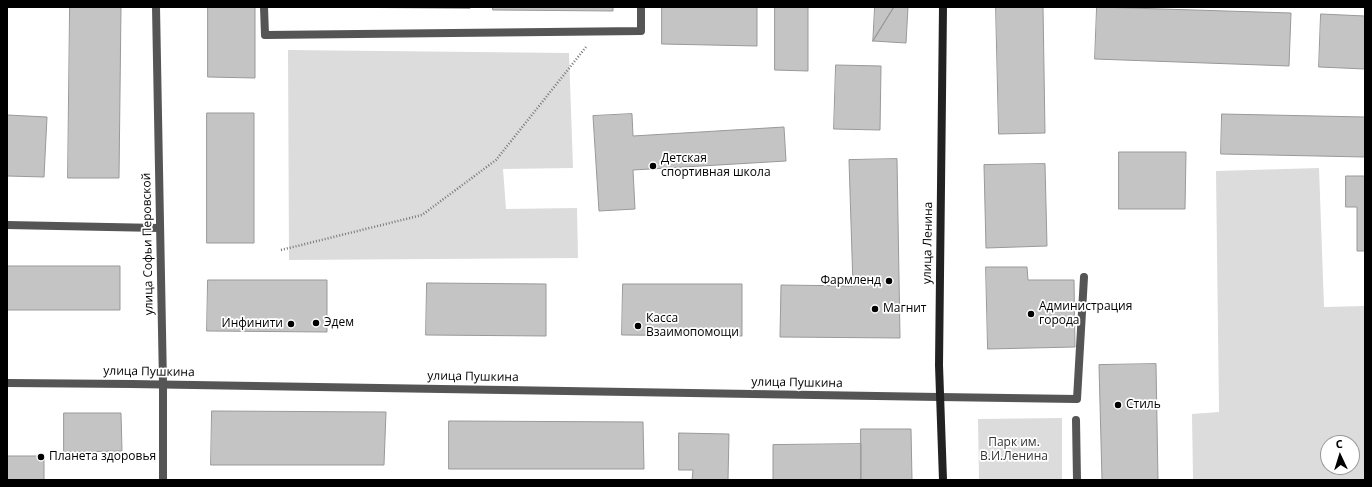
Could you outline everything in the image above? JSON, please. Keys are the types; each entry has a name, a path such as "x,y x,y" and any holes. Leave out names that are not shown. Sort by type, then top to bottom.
{"main road":[{"name":"улица Ленина","path":"943,7 939,397 943,480"}],"street":[{"name":"улица Софьи Перовской","path":"156,7 163,384 163,480"},
{"path":"264,7 265,35 273,35 641,31 641,7"},
{"path":"7,225 159,228"},
{"name":"улица Пушкина","path":"7,383 163,384 1076,399 1084,277"},
{"path":"1076,420 1077,480"}],"path":[{"path":"281,250 422,215 496,160 590,42"}],"green space":[{"path":"288,50 569,53 573,168 503,169 506,209 577,208 578,258 289,260"},
{"path":"1319,168 1324,307 1365,306 1365,480 1193,480 1192,414 1219,412 1216,171"},
{"name":"Парк им. В.И.Ленина","path":"1062,418 1062,480 979,480 978,419"}],"building":[{"path":"70,7 121,7 119,178 68,178"},
{"path":"208,7 255,7 255,78 208,77"},
{"path":"323,7 470,7 470,8"},
{"path":"493,7 613,7 613,11 493,10"},
{"path":"662,7 757,7 757,46 662,44"},
{"path":"775,7 808,7 808,71 775,70"},
{"path":"875,7 894,7 873,41"},
{"path":"894,7 908,7 906,43 873,41"},
{"path":"996,7 1043,7 1045,133 999,134"},
{"path":"1097,7 1291,13 1289,66 1095,59"},
{"path":"1321,14 1365,16 1365,69 1319,67"},
{"path":"836,65 881,66 880,130 834,129"},
{"path":"207,113 254,113 254,243 207,243"},
{"name":"Детская спортивная школа","path":"632,114 633,136 784,127 786,161 633,170 635,209 599,211 593,116"},
{"path":"1222,114 1365,117 1365,157 1221,154"},
{"path":"7,115 47,117 44,177 7,176"},
{"path":"1119,152 1186,152 1185,209 1119,209"},
{"path":"897,159 900,338 780,337 781,285 853,286 849,160"},
{"path":"1045,164 1047,246 986,248 984,165"},
{"path":"1346,176 1365,176 1365,251 1357,251 1357,207 1346,207"},
{"path":"7,266 120,266 120,310 7,310"},
{"name":"Администрация города","path":"986,267 1027,267 1028,280 1074,280 1075,347 988,349"},
{"path":"208,280 327,280 327,332 207,331"},
{"path":"427,283 546,284 546,336 426,335"},
{"path":"623,284 742,284 742,336 622,335"},
{"path":"1156,364 1158,480 1102,480 1099,365"},
{"path":"212,411 386,412 384,465 211,465"},
{"path":"64,413 121,413 122,451 64,452"},
{"path":"449,421 643,422 644,469 449,469"},
{"path":"861,429 911,429 912,480 861,480"},
{"path":"679,433 729,434 728,480 692,480 693,470 679,470"},
{"path":"861,444 861,480 773,480 773,445"},
{"path":"7,456 44,456 44,480 7,480"}],"place":[{"name":"Детская спортивная школа","path":"653,166"},
{"name":"Фармленд","path":"889,281"},
{"name":"Магнит","path":"875,309"},
{"name":"Администрация города","path":"1031,314"},
{"name":"Эдем","path":"316,323"},
{"name":"Инфинити","path":"291,324"},
{"name":"Касса Взаимопомощи","path":"638,326"},
{"name":"Стиль","path":"1118,405"},
{"name":"Планета здоровья","path":"41,457"}]}
